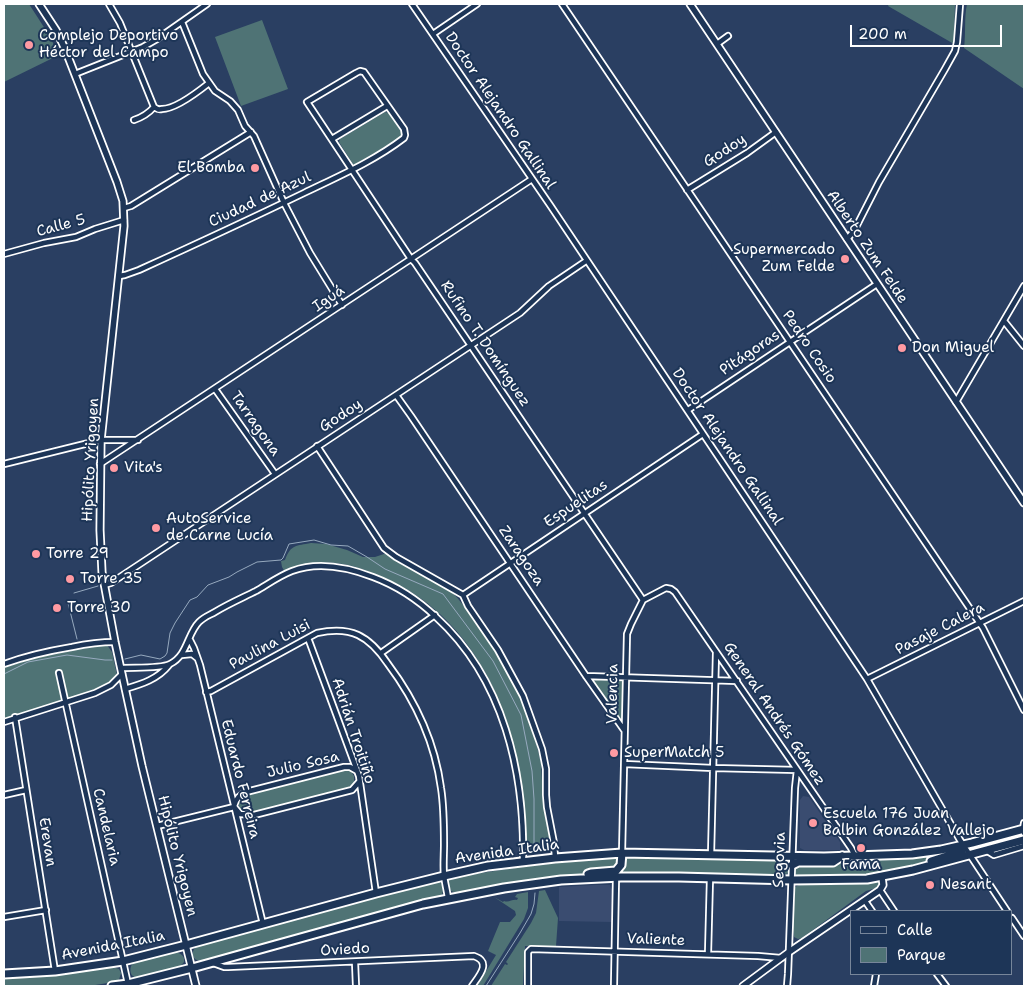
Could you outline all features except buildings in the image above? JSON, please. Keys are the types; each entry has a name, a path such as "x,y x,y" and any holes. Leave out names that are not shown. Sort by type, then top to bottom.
{"main road":[{"name":"Avenida Italia","path":"4,974 55,971 124,961 376,893 488,866 622,853 855,856 927,852 1024,829"},
{"path":"969,855 973,848 998,841 1009,836 1011,833"},
{"path":"112,986 129,985 423,904 504,888 579,879 616,877 851,880 882,877 913,870 1024,840"},
{"path":"913,870 926,863 959,852 962,850 963,845"},
{"path":"579,879 591,873 616,872 621,865 622,853"},
{"path":"792,865 798,862 833,862 842,856"}],"street":[{"name":"Hipólito Yrigoyen","path":"39,4 56,30 65,49 117,182 124,208 119,276 101,440 100,530 104,584 125,689 196,986"},
{"path":"110,4 120,23 154,107 161,110 177,104 195,94 209,83"},
{"path":"75,74 132,52 157,39 207,4"},
{"name":"Doctor Alejandro Gallinal","path":"412,4 688,410 867,679 969,855 1007,910"},
{"path":"433,34 477,4"},
{"name":"Pedro Cosio","path":"562,4 980,624 1024,710"},
{"name":"Alberto Zum Felde","path":"690,4 1024,503"},
{"path":"847,238 854,231 879,182 954,51 958,36 960,4"},
{"path":"182,22 202,74 215,91 235,105 245,126 254,136 284,203 310,253 342,305"},
{"path":"717,44 728,36"},
{"name":"Rufino T. Domínguez","path":"387,106 364,72 360,71 307,102 411,259 643,600"},
{"path":"332,139 387,106"},
{"name":"Ciudad de Azul","path":"119,276 139,270 284,203 369,161 406,135 404,129 387,106"},
{"path":"134,120 149,113 154,107"},
{"path":"124,208 131,206 251,132"},
{"name":"Godoy","path":"687,190 776,132"},
{"name":"Iguá","path":"100,464 532,179"},
{"name":"Calle 5","path":"4,254 44,243 76,237 124,220"},
{"name":"Godoy","path":"104,584 111,583 520,313 549,286 586,261"},
{"name":"Pitágoras","path":"688,410 877,284"},
{"path":"956,402 1024,286"},
{"path":"1004,321 1024,346"},
{"name":"Tarragona","path":"215,389 275,474"},
{"name":"Zaragoza","path":"396,395 625,732"},
{"name":"Espuelitas","path":"463,595 703,434"},
{"path":"4,464 101,440 139,440"},
{"path":"120,440 123,450"},
{"path":"317,446 384,548 396,557 463,595 468,606 511,673 524,696 542,749 546,768 547,807 555,858"},
{"path":"125,689 142,684 160,675 182,655 199,622 294,570 336,566 390,584 426,607 454,634 470,654 500,709 510,741 518,779 523,862"},
{"name":"General Andrés Gómez","path":"643,600 666,588 675,592 737,680 855,856"},
{"name":"Valencia","path":"622,853 627,634 643,600"},
{"name":"Pasaje Calera","path":"867,679 1024,601"},
{"path":"381,654 435,615"},
{"name":"Paulina Luisi","path":"206,692 317,633 333,630 348,632 364,638 381,654 411,699 422,721 435,758 443,806 444,876 448,898"},
{"name":"Adrián Troitiño","path":"308,638 357,771 376,893"},
{"name":"Eduardo Ferreira","path":"190,640 206,692 263,924"},
{"path":"4,664 36,654 98,642 115,642"},
{"path":"711,855 716,650"},
{"path":"182,655 192,654 197,658"},
{"path":"4,722 95,693 106,688 122,671 169,665"},
{"name":"Candelaria","path":"59,674 129,985"},
{"path":"586,676 737,680"},
{"name":"Erevan","path":"16,717 55,971"},
{"path":"624,764 797,770"},
{"name":"Julio Sosa","path":"234,807 239,796 246,792 344,767 350,767 357,771"},
{"name":"Segovia","path":"787,986 797,770"},
{"path":"157,826 234,807 240,814 254,814 352,790 359,782"},
{"path":"4,795 26,790"},
{"path":"986,850 994,855 1024,846"},
{"path":"614,986 616,877"},
{"path":"852,910 880,890 883,885 882,877"},
{"path":"708,954 710,878"},
{"path":"880,890 893,910"},
{"path":"865,901 871,910"},
{"path":"4,917 46,910"},
{"path":"743,986 850,911"},
{"path":"1013,920 1024,936"},
{"name":"Valiente","path":"528,986 529,950 531,949 771,956 781,958"},
{"name":"Oviedo","path":"212,962 228,968 474,956 480,959 483,964 483,971 472,986"},
{"path":"355,962 356,986"},
{"path":"938,975 946,986"}],"shaded area":[{"name":"Escuela 176 Juan Balbin González Vallejo","path":"803,796 809,797 840,842 840,850 804,850 800,848 800,800"},
{"path":"610,885 613,892 612,922 559,921 559,887"}],"green space":[{"name":"Complejo Deportivo Héctor del Campo","path":"4,4 29,4 49,35 59,55 4,82"},
{"path":"889,4 955,4 954,44 888,6"},
{"path":"967,4 1024,4 1024,89 964,48"},
{"path":"262,20 288,89 241,106 215,37"},
{"path":"385,112 389,113 402,133 401,137 358,163 353,164 339,142 340,139"},
{"path":"311,543 326,544 363,557 375,557 387,553 451,592 470,613 513,681 525,709 541,763 543,801 552,844 548,851 528,853 526,851 520,775 504,713 476,657 457,632 435,610 409,591 367,571 344,564 321,563 298,567 285,572 281,561 285,560 289,551 298,545"},
{"path":"107,645 112,652 117,675 108,682 96,689 64,701 4,719 4,668 31,659"},
{"path":"596,680 620,680 623,682 621,720 594,683"},
{"path":"347,769 354,776 354,784 346,789 248,814 240,809 239,801 242,795"},
{"path":"955,850 910,866 872,874 801,877 797,876 795,872 797,865 834,864 848,860 878,858 919,857"},
{"path":"677,857 784,860 788,863 789,871 783,876 665,872 626,873 519,883 456,893 451,891 448,883 453,878 537,865 620,858"},
{"path":"436,881 442,884 443,889 441,896 438,897 203,961 193,957 196,947"},
{"path":"880,883 878,888 866,891 802,938 794,937 795,887 799,885 838,885"},
{"path":"545,890 558,918 556,946 525,946 523,986 491,986 505,964 508,964 506,962 531,923 536,913 539,891"},
{"path":"528,892 528,908 524,919 483,986 477,986 496,955 488,951 500,922 510,922 516,915 515,911 494,897 507,902 517,900 518,898 515,897 517,894"},
{"path":"175,952 181,954 184,958 184,962 179,968 139,978 132,975 130,971 134,962"},
{"path":"113,967 119,969 121,973 119,980 114,982 89,986 4,986 4,978 58,975"}],"waterway":[{"path":"125,659 141,655 160,659 165,656 170,633 175,623 190,600 197,597 208,585 229,577 257,562 281,560 289,544 314,540 331,545 348,546 385,569 443,594 493,661 521,715 532,771 534,852"},
{"path":"74,593 98,586"},
{"path":"68,603 77,639"},
{"path":"4,674 28,662 67,655 112,660"},
{"path":"486,986 531,914 535,893"}],"place":[{"name":"Complejo Deportivo Héctor del Campo","path":"29,45"},
{"name":"El Bomba","path":"255,168"},
{"name":"Supermercado Zum Felde","path":"845,259"},
{"name":"Don Miguel","path":"902,348"},
{"name":"Vita's","path":"114,468"},
{"name":"AutoService de Carne Lucía","path":"156,528"},
{"name":"Torre 29","path":"36,554"},
{"name":"Torre 35","path":"70,579"},
{"name":"Torre 30","path":"57,608"},
{"name":"SuperMatch 5","path":"614,753"},
{"name":"Escuela 176 Juan Balbin González Vallejo","path":"813,823"},
{"name":"Fama","path":"861,848"},
{"name":"Nesant","path":"930,885"}]}
